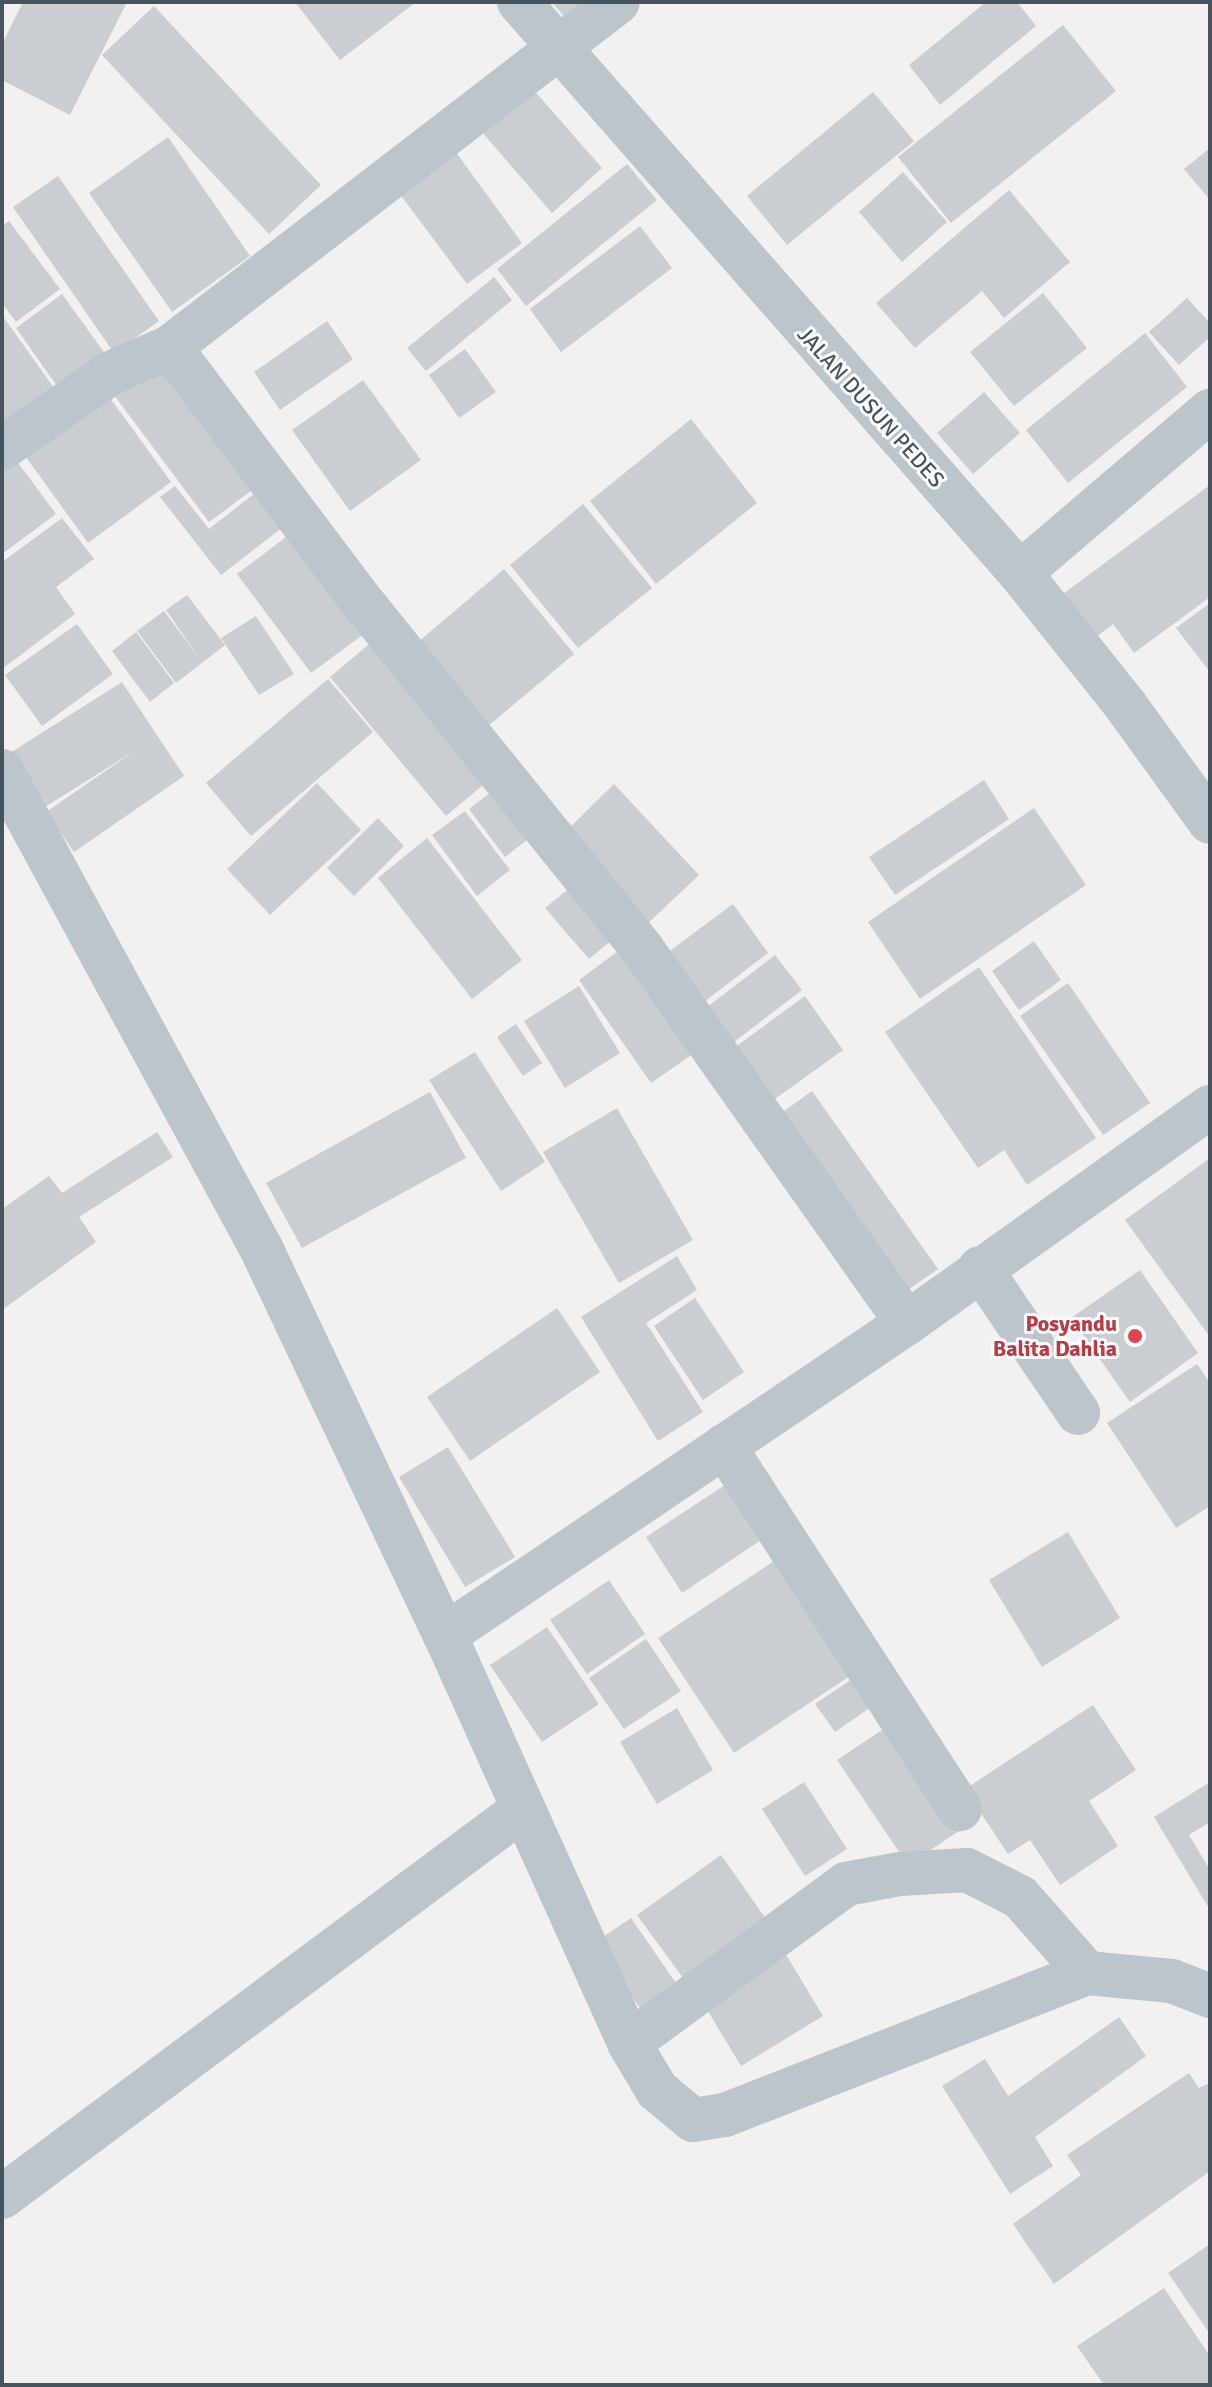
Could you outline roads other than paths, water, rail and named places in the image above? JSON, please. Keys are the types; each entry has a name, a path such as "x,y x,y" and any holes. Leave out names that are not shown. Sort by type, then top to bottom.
{"street":[{"name":"JALAN DUSUN PEDES","path":"519,2 1020,573 1126,706 1210,822"},
{"path":"2,448 111,373 170,347 618,2"},
{"path":"170,347 364,604 643,950 907,1323"},
{"path":"1020,573 1210,411"},
{"path":"2,771 261,1248 445,1635 629,2043 657,2090 693,2120 725,2115 1087,1973 1172,1981 1210,1996"},
{"path":"445,1635 907,1323 980,1268 1210,1107"},
{"path":"980,1268 1078,1413"},
{"path":"724,1446 960,1809"},
{"path":"2,2197 523,1809"},
{"path":"629,2043 846,1884 900,1874 967,1870 1020,1897 1087,1973"}],"place":[{"name":"Posyandu Balita Dahlia","path":"1135,1336"}]}
